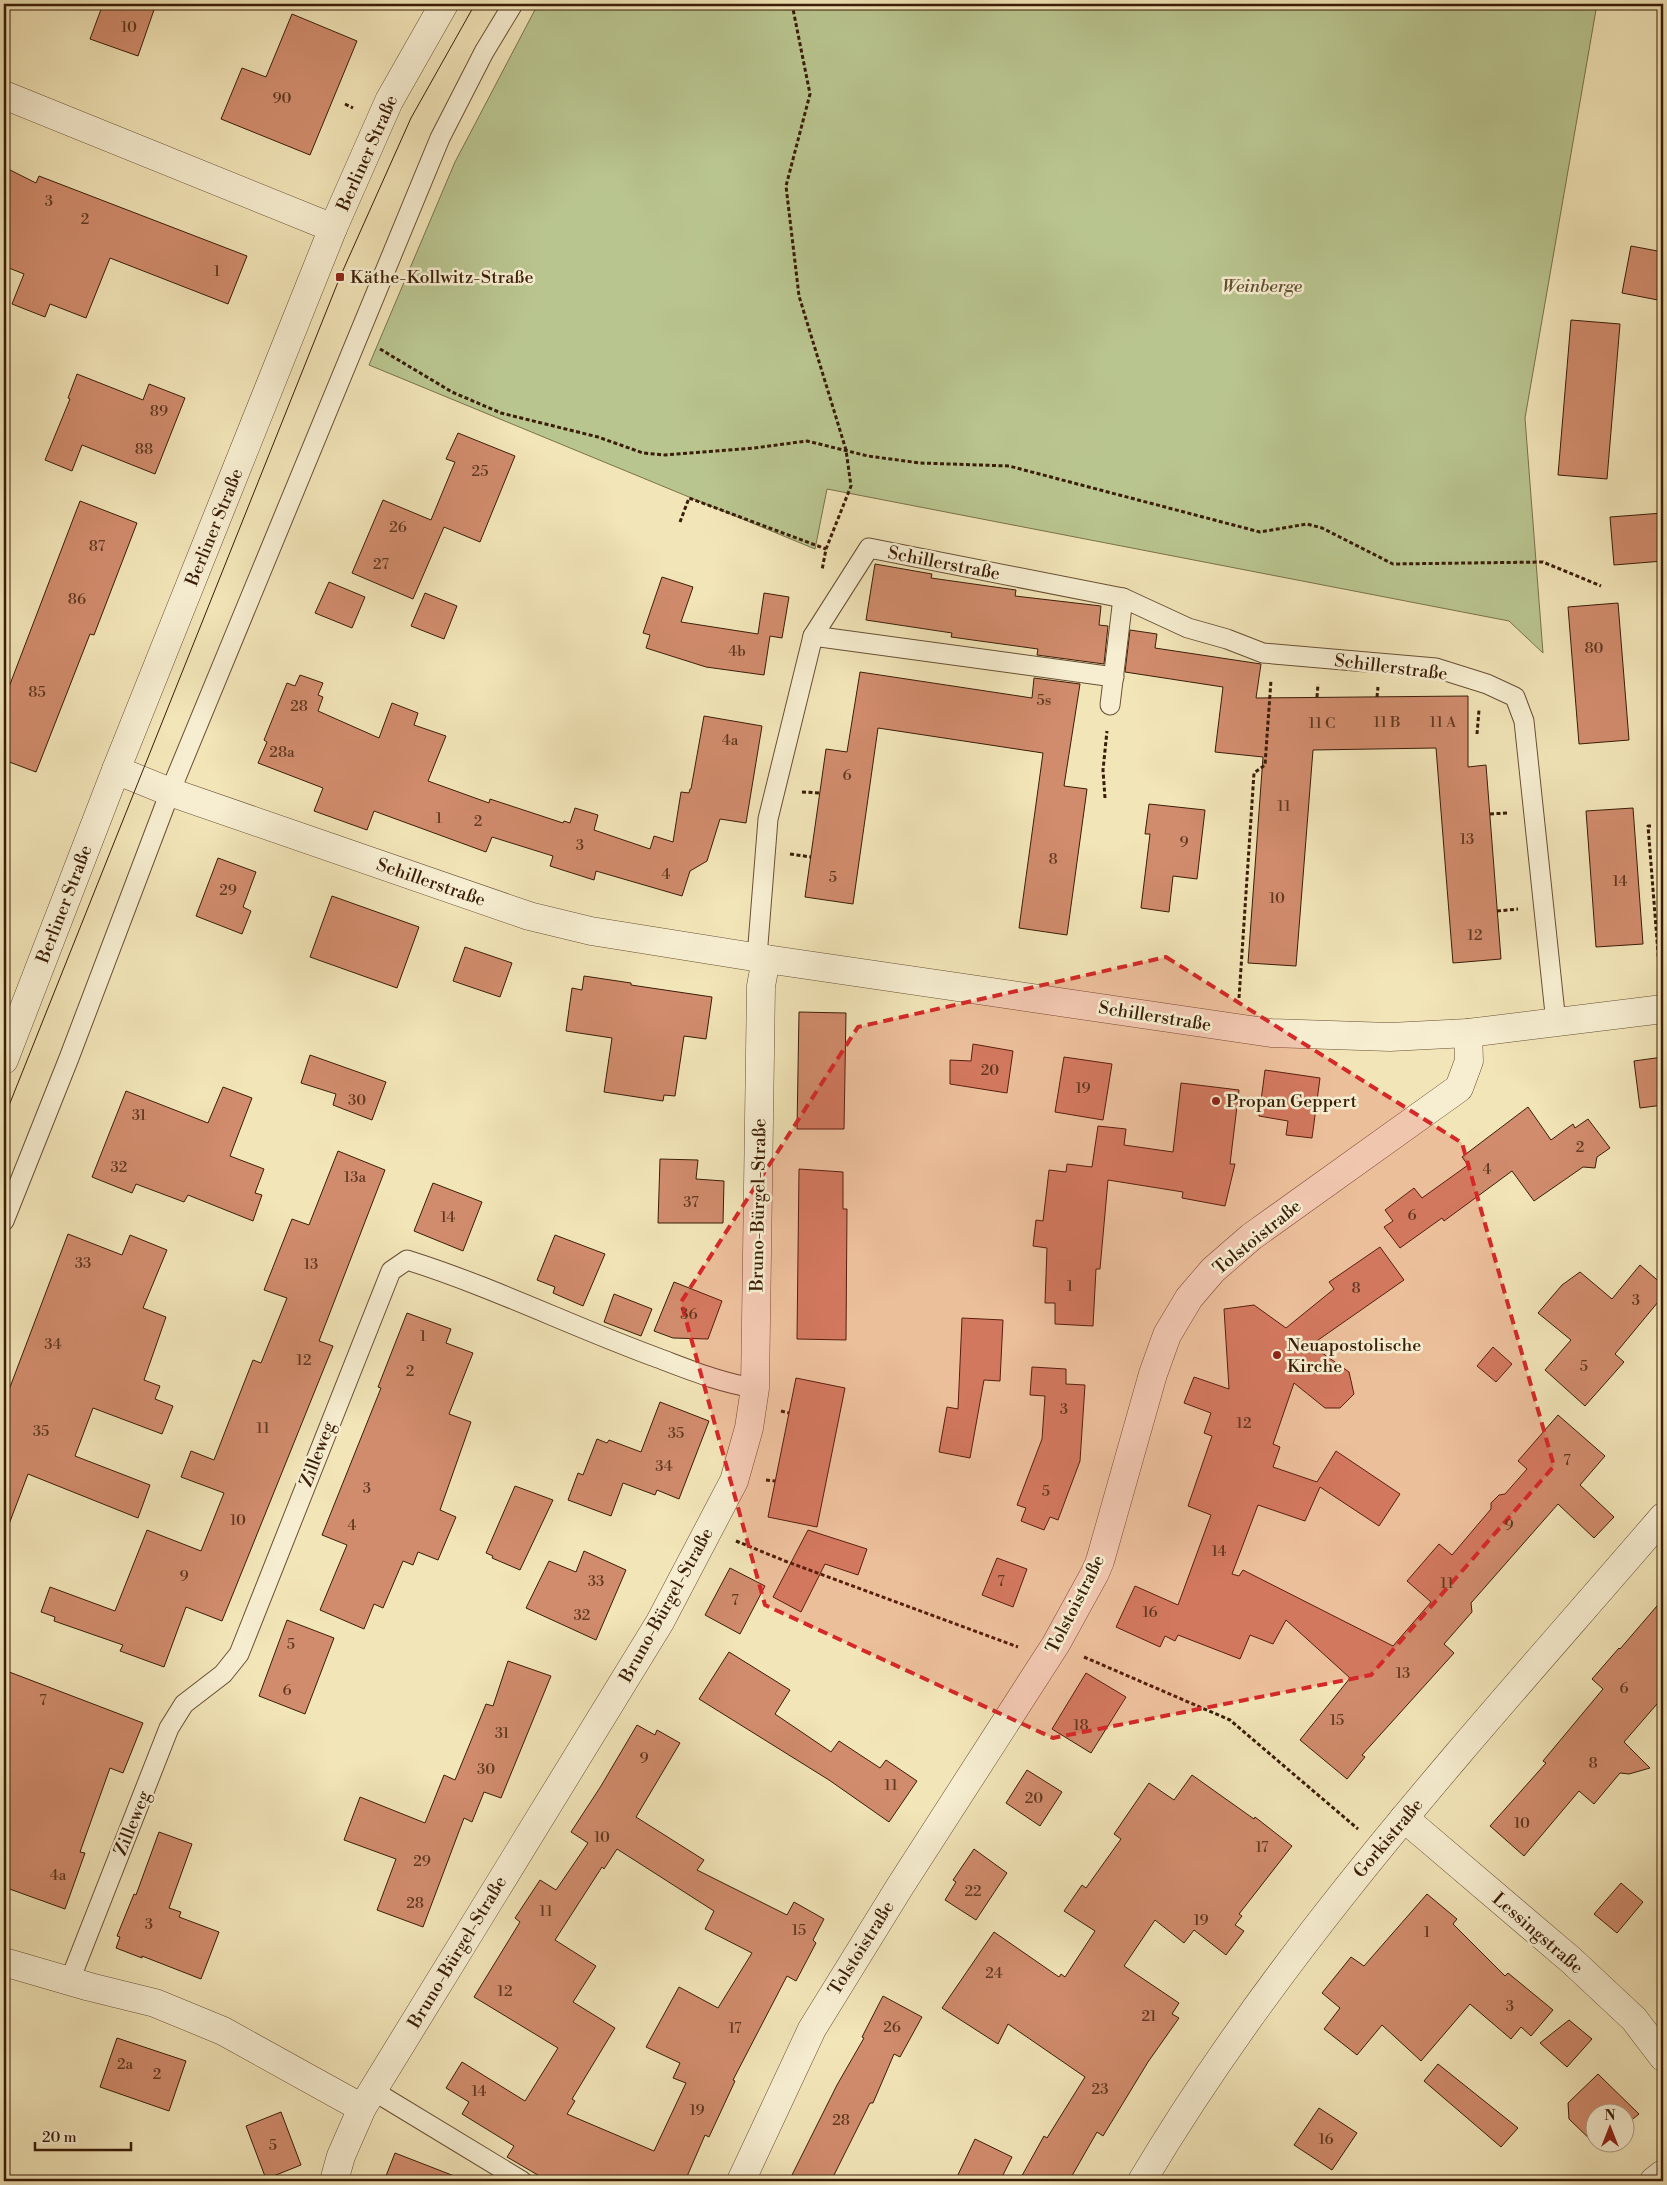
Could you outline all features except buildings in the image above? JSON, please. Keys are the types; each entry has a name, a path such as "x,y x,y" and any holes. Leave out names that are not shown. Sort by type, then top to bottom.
{"street":[{"name":"Berliner Straße","path":"4,1060 116,770 333,228 389,101 444,4"},
{"path":"4,95 333,228"},
{"name":"Schillerstraße","path":"116,770 170,792 529,916 591,931 761,958 1271,1033 1390,1037 1468,1033 1663,1008"},
{"name":"Bruno-Bürgel-Straße","path":"334,2181 341,2156 367,2099 564,1776 643,1651 734,1481 749,1428 755,1388 761,958"},
{"name":"Tolstoistraße","path":"741,2181 812,2029 898,1888 1052,1651 1100,1561 1153,1374 1167,1335 1189,1298 1213,1270 1251,1237 1459,1088 1469,1060 1468,1033"},
{"name":"Gorkistraße","path":"1142,2181 1179,2118 1207,2078 1276,1981 1379,1847 1663,1517"},
{"name":"Lessingstraße","path":"1404,1818 1572,1961 1634,2020 1663,2058"},
{"path":"4,1962 90,1987 155,2003 223,2031 367,2099"},
{"path":"1654,2181 1663,2174"}],"lane":[{"path":"4,1220 70,1058 170,792 440,138 484,52 512,4"},
{"name":"Schillerstraße","path":"761,958 768,819 813,636 869,548 1123,598 1188,628 1227,639 1263,653 1436,668 1481,682 1515,697 1524,721 1556,1023"},
{"path":"1110,705 1123,598"},
{"path":"813,636 1114,677"},
{"name":"Zilleweg","path":"70,1980 169,1728 184,1704 223,1674 239,1654 392,1271 407,1260 432,1268 489,1289 594,1335 730,1385 755,1388"},
{"path":"367,2099 522,2181"}],"path":[{"path":"680,522 689,498 826,549 851,486 846,450 799,296 786,186 810,94 792,4"},
{"path":"358,336 452,392 501,413 598,437 643,452 665,455 754,448 808,441 868,456 920,463 1009,466 1260,532 1307,524 1322,528 1394,564 1543,562 1601,586"},
{"path":"1237,1028 1254,774 1265,765 1273,654"},
{"path":"1477,734 1479,709"},
{"path":"1104,755 1105,798"},
{"path":"1490,814 1499,813"},
{"path":"1651,826 1648,826 1650,877 1660,979"},
{"path":"1497,910 1522,909"},
{"path":"707,1530 784,1562 1052,1651 1230,1720 1379,1847"}],"highlighted area":[{"path":"1166,957 1462,1143 1554,1466 1371,1675 1053,1738 765,1605 681,1302 858,1027"}],"green space":[{"name":"Weinberge","path":"538,4 1597,4 1525,418 1543,653 1509,621 827,489 815,549 369,365 455,162"}],"tram line":[{"path":"4,1118 340,277 411,118 475,4"}],"place":[{"name":"Käthe-Kollwitz-Straße","path":"340,277"},
{"name":"Propan Geppert","path":"1216,1101"},
{"name":"Neuapostolische Kirche","path":"1277,1355"}]}
